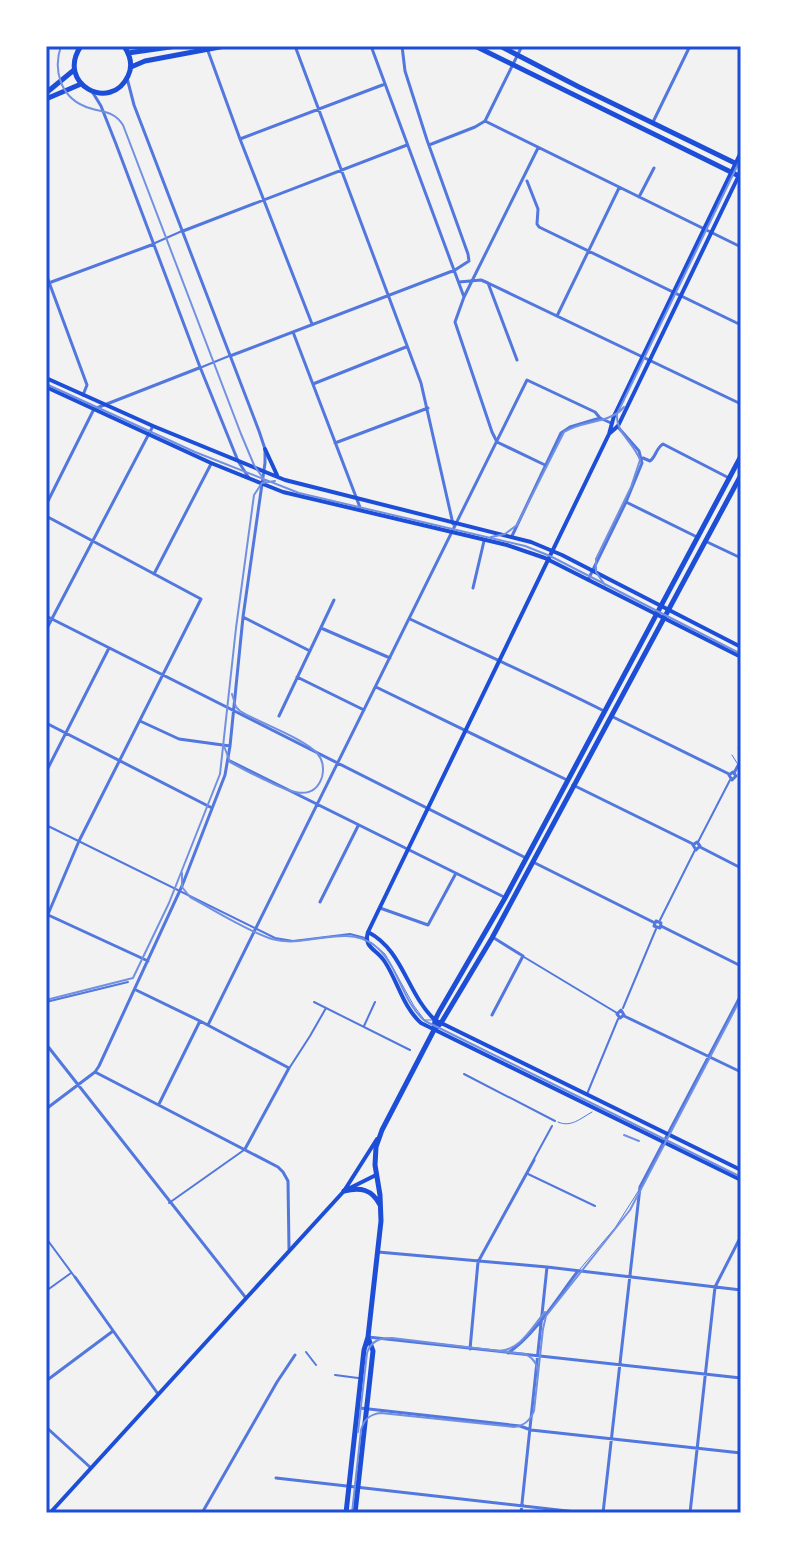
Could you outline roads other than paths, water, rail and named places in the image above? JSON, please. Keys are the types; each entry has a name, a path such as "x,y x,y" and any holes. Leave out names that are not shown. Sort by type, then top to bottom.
{"main road":[{"path":"79,47 74,70 81,84 102,93 122,85 127,78 131,67 124,46"},
{"path":"128,53 177,46"},
{"path":"131,67 145,61 225,46"},
{"path":"475,46 731,172 739,171"},
{"path":"500,46 653,123 739,171"},
{"path":"46,96 74,70"},
{"path":"46,96 81,84"},
{"path":"609,434 617,426 711,232 739,171 741,152"},
{"path":"731,172 611,423 609,434 366,939 367,944 385,962 413,1015 421,1023 741,1180"},
{"path":"46,378 278,477 512,536 552,551 741,647"},
{"path":"46,387 211,463 299,496 517,548 548,559 741,657"},
{"path":"265,449 278,477"},
{"path":"438,1021 492,938 604,711 741,456"},
{"path":"570,783 611,716 741,475"},
{"path":"50,1513 344,1191 382,1130 438,1021 529,860"},
{"path":"368,932 384,942 392,952 421,1003 438,1021 741,1170"},
{"path":"346,1513 378,1252 381,1207 375,1153 382,1130"},
{"path":"344,1191 376,1175"},
{"path":"344,1191 368,1191 375,1195 381,1207"},
{"path":"355,1513 373,1351 368,1337"}],"street":[{"path":"295,46 421,383 455,522"},
{"path":"371,46 464,297"},
{"path":"46,505 94,409 467,264 469,258 405,71 402,46"},
{"path":"429,145 485,121 522,46"},
{"path":"653,123 690,46"},
{"path":"208,50 312,324"},
{"path":"46,1109 95,1072 180,891 225,775 264,470 265,449 134,105 127,78"},
{"path":"240,139 385,84"},
{"path":"92,91 106,119 238,461 249,478"},
{"path":"485,121 741,247"},
{"path":"48,283 407,145"},
{"path":"538,148 464,297 455,324 497,442 545,465"},
{"path":"639,197 654,168"},
{"path":"527,181 538,209 537,224 548,232 741,325"},
{"path":"557,316 619,188"},
{"path":"46,274 87,385 83,395"},
{"path":"459,282 481,280 488,283 741,404"},
{"path":"488,283 517,360"},
{"path":"293,332 361,510"},
{"path":"313,384 408,347"},
{"path":"208,1025 527,380 595,412 611,423"},
{"path":"335,443 428,408"},
{"path":"512,536 559,436 570,427 600,418"},
{"path":"46,630 153,426"},
{"path":"617,426 642,457 650,461 663,444 729,478"},
{"path":"228,457 234,449"},
{"path":"588,580 626,502 640,470 642,457"},
{"path":"154,574 211,463"},
{"path":"626,502 697,537"},
{"path":"46,516 201,599 79,841 46,916 148,961"},
{"path":"473,588 484,540"},
{"path":"705,541 741,558"},
{"path":"279,716 334,600"},
{"path":"46,616 741,966"},
{"path":"243,617 310,651"},
{"path":"410,619 604,711"},
{"path":"321,628 390,658"},
{"path":"46,772 109,648"},
{"path":"297,677 364,710"},
{"path":"376,687 741,868"},
{"path":"611,716 731,776"},
{"path":"140,721 179,739 230,746"},
{"path":"46,723 212,808"},
{"path":"228,760 505,898"},
{"path":"587,1094 658,925 731,776 740,764"},
{"path":"46,825 275,938 293,941 350,934 366,939"},
{"path":"320,902 358,826"},
{"path":"380,908 428,925 455,874"},
{"path":"492,938 620,1014 741,1072"},
{"path":"492,1015 523,956"},
{"path":"46,1002 128,982"},
{"path":"135,990 289,1068"},
{"path":"603,1513 640,1187 741,995"},
{"path":"314,1002 410,1050"},
{"path":"363,1027 375,1002"},
{"path":"169,1203 245,1149 326,1008"},
{"path":"159,1105 200,1021"},
{"path":"46,1044 246,1298"},
{"path":"95,1072 278,1167 288,1181 289,1251"},
{"path":"464,1074 555,1121"},
{"path":"470,1349 478,1262 552,1126"},
{"path":"526,1173 595,1206"},
{"path":"690,1513 715,1287 741,1236"},
{"path":"46,1238 158,1394"},
{"path":"378,1252 547,1267 741,1290"},
{"path":"521,1513 547,1267"},
{"path":"507,1353 541,1319 578,1271"},
{"path":"46,1291 73,1275"},
{"path":"46,1381 113,1331"},
{"path":"368,1337 741,1378"},
{"path":"306,1352 316,1365"},
{"path":"202,1513 295,1355"},
{"path":"335,1375 361,1378"},
{"path":"358,1407 612,1440 741,1453"},
{"path":"46,1427 91,1468"},
{"path":"276,1478 585,1513"}],"lane":[{"path":"738,749 741,752"},
{"path":"732,755 740,764"},
{"path":"366,939 385,954 423,1018 438,1021"},
{"path":"555,1121 572,1124 598,1108"},
{"path":"578,1271 615,1228 640,1187"}],"tram line":[{"path":"61,46 58,72 69,96 84,106 115,116 123,125 241,434 254,465 265,481"},
{"path":"605,585 596,572 596,559 631,487 640,460 622,432 617,414 741,158"},
{"path":"46,384 195,452 299,493 525,546 741,654"},
{"path":"491,537 505,534 517,525 564,432 604,419 624,407"},
{"path":"46,1000 133,978 169,903 220,774 254,495 262,483 275,481"},
{"path":"224,746 230,762 287,790 312,791 322,777 321,759 317,753 302,742 240,711 232,694"},
{"path":"182,873 182,887 190,897 241,926 272,939 298,941 350,936 374,945 389,962 410,1003 425,1021 741,1177"},
{"path":"352,1513 361,1430 371,1416 381,1413 514,1427 531,1418 546,1316 630,1210 741,998"},
{"path":"498,1351 519,1343 545,1312"},
{"path":"358,1432 367,1353 379,1340 392,1338 525,1354 535,1362 538,1375"}],"railway":[{"path":"624,1135 639,1141"}]}
